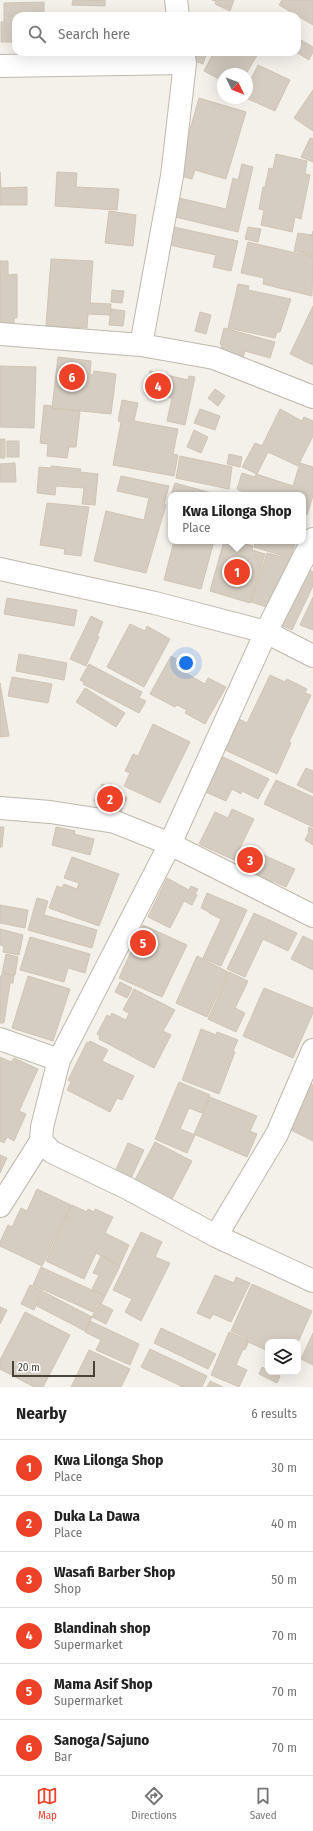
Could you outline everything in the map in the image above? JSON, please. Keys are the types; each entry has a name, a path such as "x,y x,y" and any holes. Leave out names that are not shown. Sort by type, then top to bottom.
{"street":[{"path":"176,0 178,12"},
{"path":"0,66 184,58 172,176 141,345"},
{"path":"0,334 141,345 214,358 313,397"},
{"path":"0,1206 41,1141 42,1127 59,1060 170,844 266,632 313,539"},
{"path":"0,569 155,603 266,632 313,656"},
{"path":"0,808 50,812 115,822 170,844 313,916"},
{"path":"0,1039 59,1060"},
{"path":"216,1236 277,1134 313,1050"},
{"path":"41,1141 52,1152 127,1188 216,1236 313,1281"}],"building":[{"path":"73,0 105,0 105,6 72,5"},
{"path":"212,0 234,0 230,11 215,4 216,1"},
{"path":"282,0 313,0 313,25 301,18 301,12 291,12 279,5"},
{"path":"44,2 44,12 12,12 12,42 1,42 1,22 4,22 4,3"},
{"path":"301,40 313,47 313,52 309,60 301,55"},
{"path":"190,56 206,56 203,64 189,59"},
{"path":"212,56 257,56 250,68 217,68 217,78 204,71"},
{"path":"258,65 290,80 275,111 253,101 253,75"},
{"path":"313,90 313,131 294,118"},
{"path":"199,98 246,112 226,179 195,170 192,179 177,175"},
{"path":"310,138 313,139 313,162 301,157"},
{"path":"276,154 307,161 305,174 310,175 301,219 295,217 292,232 261,225 264,210 259,209 263,187 265,187 269,168 273,169"},
{"path":"242,164 253,167 238,232 171,216 175,197 226,209 233,178 238,180"},
{"path":"0,172 1,188 27,187 27,205 0,205"},
{"path":"57,172 77,173 76,187 119,189 117,210 55,206"},
{"path":"109,211 136,215 133,246 105,243"},
{"path":"169,226 238,241 231,271 213,267 216,255 165,244"},
{"path":"248,227 261,229 258,242 245,239"},
{"path":"313,231 313,256 294,251 298,233 312,235"},
{"path":"248,242 313,257 312,296 263,284 264,278 241,273"},
{"path":"51,259 93,261 90,303 111,304 110,315 88,314 87,328 46,326"},
{"path":"0,261 8,261 8,275 17,274 17,318 14,318 14,328 0,329"},
{"path":"238,284 249,286 248,290 291,299 280,332 277,332 275,338 228,328"},
{"path":"112,290 124,291 122,303 111,302"},
{"path":"313,306 313,365 290,354"},
{"path":"111,309 125,311 123,326 109,325"},
{"path":"200,312 211,315 206,334 195,331"},
{"path":"224,328 275,342 270,358 245,351 243,357 221,350 222,345 220,344"},
{"path":"58,357 91,361 90,375 93,375 94,371 116,374 111,414 52,408"},
{"path":"0,366 36,367 34,428 0,427"},
{"path":"150,371 188,380 189,376 195,377 185,425 167,421 172,398 145,393"},
{"path":"215,389 225,396 218,406 208,398"},
{"path":"122,400 138,403 134,421 178,429 173,454 178,455 174,476 113,465 121,422 118,421"},
{"path":"44,405 52,406 52,408 80,411 76,447 69,447 67,458 47,456 48,444 40,443"},
{"path":"200,409 220,416 215,430 194,423"},
{"path":"280,409 302,421 304,417 313,421 313,436 298,466 268,452 257,474 242,467 255,443 262,446"},
{"path":"194,430 208,437 201,453 187,447"},
{"path":"0,439 5,439 5,458 0,458"},
{"path":"7,441 19,441 19,457 7,457"},
{"path":"229,454 242,457 240,467 227,464"},
{"path":"180,456 232,467 229,489 176,478"},
{"path":"15,463 16,482 0,482 0,464"},
{"path":"300,463 313,467 313,496 307,515 306,492 243,492 237,489 242,473 255,477 256,474 293,486"},
{"path":"51,466 81,469 80,472 98,474 95,505 82,504 84,488 56,486 55,495 37,493 39,467 51,468"},
{"path":"121,476 169,486 164,504 166,505 146,573 94,561 106,511 144,520 149,498 117,491"},
{"path":"175,483 208,492 172,492"},
{"path":"47,503 89,507 81,556 64,554 65,549 40,545"},
{"path":"173,544 213,544 201,589 164,580"},
{"path":"223,544 246,544 253,546 252,550 265,554 250,603 210,591"},
{"path":"255,544 295,544 290,558 254,547"},
{"path":"267,553 290,559 273,609 251,602"},
{"path":"305,568 313,572 313,586 292,630 279,624"},
{"path":"313,597 313,630 300,625"},
{"path":"7,598 77,610 74,626 4,614"},
{"path":"91,616 103,622 97,636 99,637 86,666 70,659"},
{"path":"130,624 145,631 147,626 170,639 144,687 107,667"},
{"path":"19,654 67,663 64,680 16,671"},
{"path":"171,656 186,665 182,671 205,684 208,678 226,687 205,724 185,713 187,710 177,705 175,707 150,694"},
{"path":"89,664 142,692 139,698 146,701 139,713 83,684 84,682 80,680"},
{"path":"270,675 285,682 287,679 307,689 305,693 311,695 289,742 291,743 277,774 225,750 239,719 247,723"},
{"path":"12,677 52,684 48,703 8,696"},
{"path":"0,683 9,736 0,737"},
{"path":"85,688 125,713 116,727 76,702"},
{"path":"153,724 190,742 160,803 124,786 130,773 125,771 133,754 138,756"},
{"path":"221,756 269,779 258,799 242,791 241,794 232,789 226,801 203,791"},
{"path":"306,768 313,771 313,793 297,785"},
{"path":"276,780 313,797 313,827 264,804"},
{"path":"102,784 123,793 122,795 127,798 120,813 94,801"},
{"path":"232,809 254,819 234,860 199,844 215,812 228,818"},
{"path":"0,827 4,827 2,847 0,847"},
{"path":"56,827 75,831 74,834 94,839 90,855 52,845"},
{"path":"309,827 313,829 313,845 305,840 309,832"},
{"path":"248,848 295,869 286,887 273,881 268,893 255,887 260,875 240,866"},
{"path":"72,857 119,874 99,926 49,908 57,886 62,888 64,884 77,889 79,883 64,878"},
{"path":"167,878 189,890 191,886 198,889 192,905 184,901 170,928 148,917"},
{"path":"207,893 247,910 221,966 203,958 221,919 201,908"},
{"path":"37,898 48,901 44,915 97,930 92,948 28,930"},
{"path":"0,905 28,910 25,928 0,923"},
{"path":"254,913 297,933 288,951 263,939 245,977 227,969"},
{"path":"143,925 187,945 162,997 119,978"},
{"path":"0,929 23,935 19,955 3,952 4,946 0,945"},
{"path":"303,936 313,941 313,970 291,959"},
{"path":"30,937 90,954 85,973 68,968 64,982 20,970"},
{"path":"6,954 18,957 15,975 2,973"},
{"path":"197,956 228,972 207,1017 176,1003"},
{"path":"229,972 248,981 235,1008 245,1013 236,1032 208,1019"},
{"path":"2,974 14,975 13,983 10,983 4,1023 0,1023 0,978"},
{"path":"28,976 70,989 53,1041 12,1028"},
{"path":"120,982 132,988 127,998 115,992"},
{"path":"264,988 313,1008 313,1013 293,1058 243,1036"},
{"path":"134,989 175,1010 163,1031 171,1035 154,1068 99,1039 100,1036 97,1034 107,1015 110,1017 112,1013 126,1020 129,1013 123,1010"},
{"path":"201,1029 216,1035 217,1032 238,1040 219,1094 182,1080"},
{"path":"90,1041 108,1050 102,1061 134,1076 122,1100 117,1098 110,1112 67,1090 71,1082 68,1080 87,1042 89,1043"},
{"path":"0,1057 11,1062 14,1058 38,1069 19,1111 26,1114 14,1141 7,1137 4,1143 0,1141"},
{"path":"179,1082 210,1095 202,1113 189,1108 180,1129 195,1135 187,1153 155,1139"},
{"path":"311,1084 313,1085 313,1141 289,1129"},
{"path":"210,1097 257,1116 250,1131 257,1134 247,1157 194,1134"},
{"path":"155,1142 192,1161 170,1203 130,1189"},
{"path":"128,1143 144,1150 127,1187 112,1178"},
{"path":"0,1155 7,1158 0,1173"},
{"path":"37,1189 71,1205 42,1266 0,1246 0,1242 8,1225 12,1227 21,1208 27,1211"},
{"path":"72,1205 87,1212 88,1209 94,1212 95,1209 113,1217 105,1233 129,1245 120,1265 96,1253 84,1279 46,1261"},
{"path":"141,1232 162,1242 155,1257 170,1263 141,1321 125,1312 132,1299 113,1290"},
{"path":"101,1256 120,1266 105,1296 92,1289 99,1275 93,1273"},
{"path":"41,1267 105,1296 101,1304 98,1302 93,1312 33,1285"},
{"path":"215,1275 234,1283 236,1277 250,1283 231,1322 213,1314 210,1319 197,1313"},
{"path":"252,1284 312,1311 299,1339 265,1339 265,1350 246,1341 247,1338 231,1331"},
{"path":"30,1285 43,1291 34,1310 21,1304"},
{"path":"44,1292 92,1317 85,1331 37,1306"},
{"path":"99,1303 113,1310 106,1324 92,1317"},
{"path":"0,1307 7,1310 0,1324"},
{"path":"25,1312 70,1335 43,1387 34,1387 0,1369 0,1360"},
{"path":"90,1321 139,1344 130,1365 96,1350 101,1340 85,1332"},
{"path":"161,1328 216,1354 208,1369 154,1343"},
{"path":"229,1332 246,1339 245,1341 248,1343 245,1350 243,1349 236,1365 247,1370 239,1387 211,1375"},
{"path":"313,1333 313,1365 301,1359"},
{"path":"150,1349 207,1376 202,1387 180,1387 181,1386 141,1367"},
{"path":"89,1350 130,1369 121,1387 71,1387"},
{"path":"262,1367 265,1368 265,1375 280,1376 277,1383 259,1374"},
{"path":"210,1381 223,1387 207,1387"}],"place":[{"name":"Sanoga/Sajuno","path":"72,377"},
{"name":"Blandinah shop","path":"158,386"},
{"name":"Kwa Lilonga Shop","path":"237,572"},
{"name":"Duka La Dawa","path":"110,799"},
{"name":"Wasafi Barber Shop","path":"250,860"},
{"name":"Mama Asif Shop","path":"143,943"}]}
